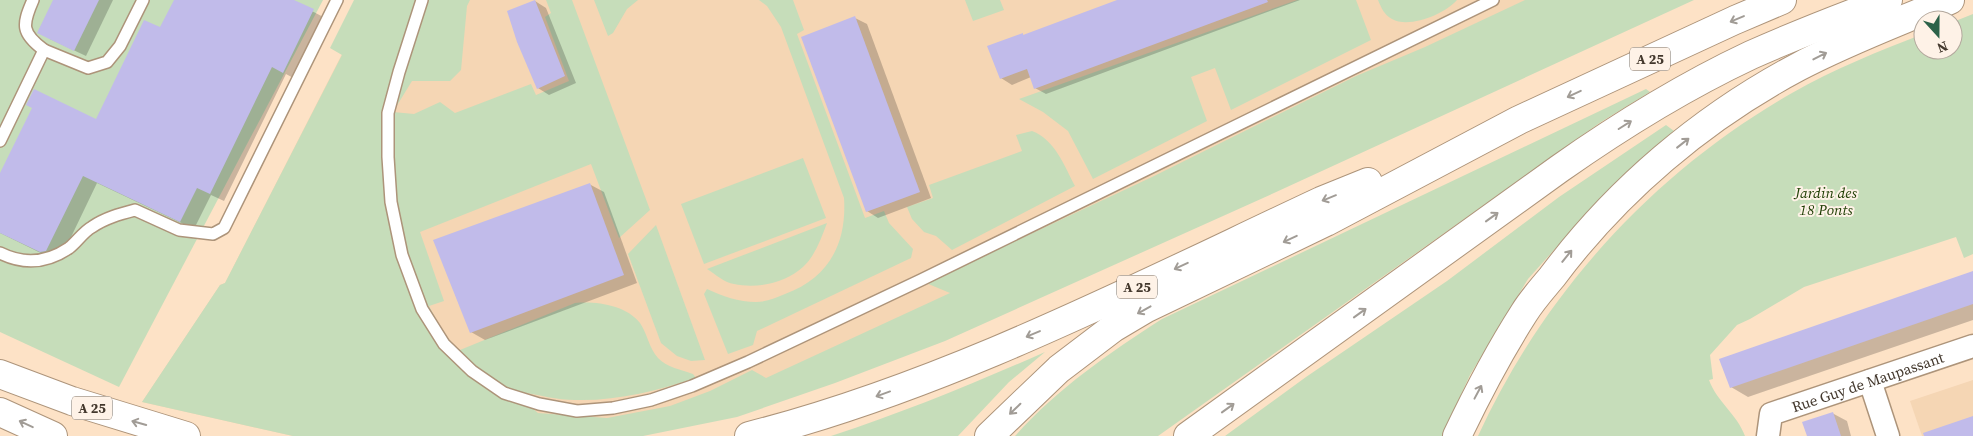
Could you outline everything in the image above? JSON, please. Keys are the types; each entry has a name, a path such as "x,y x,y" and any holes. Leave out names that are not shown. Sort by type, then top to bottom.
{"highway":[{"name":"A 25","path":"749,436 856,404 992,352 1321,201 1520,120 1681,44 1782,0"},
{"path":"1188,436 1558,170 1621,127 1683,90 1751,55 1888,0"},
{"path":"1457,436 1478,392 1525,312 1568,255 1603,215 1666,156 1731,107 1796,68 1861,37 1950,0"},
{"path":"989,436 1059,369 1097,339 1129,318 1183,290 1326,222 1520,120"},
{"name":"A 25","path":"0,374 72,401 186,436"},
{"path":"0,412 53,436"}],"street":[{"name":"Rue Guy de Maupassant","path":"1768,429 1771,414 1973,346"},
{"path":"1870,381 1888,436"}],"lane":[{"path":"33,0 26,16 25,28 29,39 44,50 88,68 107,62 120,46 144,0"},
{"path":"0,253 8,257 31,262 49,259 70,247 91,227 112,217 135,210 179,230 213,234 224,228 337,0"},
{"path":"422,0 388,113 388,157 391,202 402,255 422,309 444,344 472,371 504,393 539,404 577,411 613,408 651,400 692,386 748,362 921,280 1493,0"},
{"path":"0,141 44,50"}],"shaded area":[{"path":"433,0 1580,0 743,413 293,436 142,402 220,285 225,283 342,54"},
{"path":"1973,380 1973,436 1922,436 1910,401"}],"green space":[{"path":"0,0 323,0 119,387 0,332"},
{"path":"354,0 470,0 467,6 461,70 450,81 412,81 393,112 414,114 440,102 455,113 531,84 536,95 569,81 545,17 551,13 546,0 572,0 650,210 619,238 591,164 420,232 444,301 429,306 448,342 460,350 575,303 601,304 619,308 634,317 640,323 652,350 661,361 693,374 696,378 651,391 607,399 568,400 521,392 519,397 538,413 607,418 670,406 710,391 752,370 766,378 950,293 926,283 1152,177 1356,76 1425,47 1525,0 1694,0 1274,193 945,341 835,383 737,417 643,436 293,436 142,402 220,285 225,283 342,55 330,48"},
{"path":"594,0 638,0 627,9 613,33 608,36"},
{"path":"759,0 793,0 804,30 797,34 865,218 884,211 889,223 913,249 911,258 757,331 753,345 728,354 704,294 707,289 731,298 756,302 775,298 800,287 813,279 832,257 842,230 844,214 844,198 781,27 767,6"},
{"path":"965,0 1000,0 1004,10 973,21"},
{"path":"1297,0 1356,0 1371,40 1231,110 1215,68 1191,77 1207,121 1093,179 1068,131 1043,112 1019,99"},
{"path":"1378,0 1457,0 1436,15 1417,21 1399,22 1389,17 1383,11"},
{"name":"Jardin des 18 Ponts","path":"1973,14 1973,254 1964,258 1956,237 1804,287 1737,325 1710,355 1713,379 1709,380 1745,436 1478,436 1505,383 1536,333 1570,285 1608,240 1650,198 1694,159 1742,124 1792,93 1840,68 1913,38 1913,60 1963,60 1963,18"},
{"path":"1646,89 1650,92 1601,122 1158,436 1015,436 1066,387 1162,319"},
{"path":"1666,125 1674,131 1588,212 1528,279 1470,375 1442,436 1225,436 1306,377 1447,281 1559,197"},
{"path":"1032,131 1047,140 1053,147 1075,186 952,250 936,236 924,232 912,219 907,207 933,198 929,185 1022,151 1016,135"},
{"path":"803,158 826,218 704,264 681,204"},
{"path":"827,223 817,247 807,263 796,273 779,281 752,286 734,284 707,269"},
{"path":"656,225 705,360 691,361 677,356 661,343 628,254"},
{"path":"1045,352 1009,382 958,436 831,436 940,397"}],"building":[{"path":"53,0 99,0 74,51 37,33"},
{"path":"174,0 294,0 314,9 283,73 272,67 210,194 197,188 180,222 83,176 46,251 40,252 0,233 0,173 32,108 26,105 34,89 96,119 144,20 160,27"},
{"path":"535,0 565,76 537,89 517,42 507,11"},
{"path":"1117,0 1267,0 1268,2 1034,89 1027,69 1000,79 987,46 1023,33 1023,35"},
{"path":"855,16 920,192 866,212 801,37"},
{"path":"590,183 624,275 470,333 433,240"},
{"path":"1973,271 1973,304 1730,388 1719,359"},
{"path":"1833,412 1841,436 1807,436 1802,422"},
{"path":"1973,416 1973,436 1924,436 1923,433"}]}
